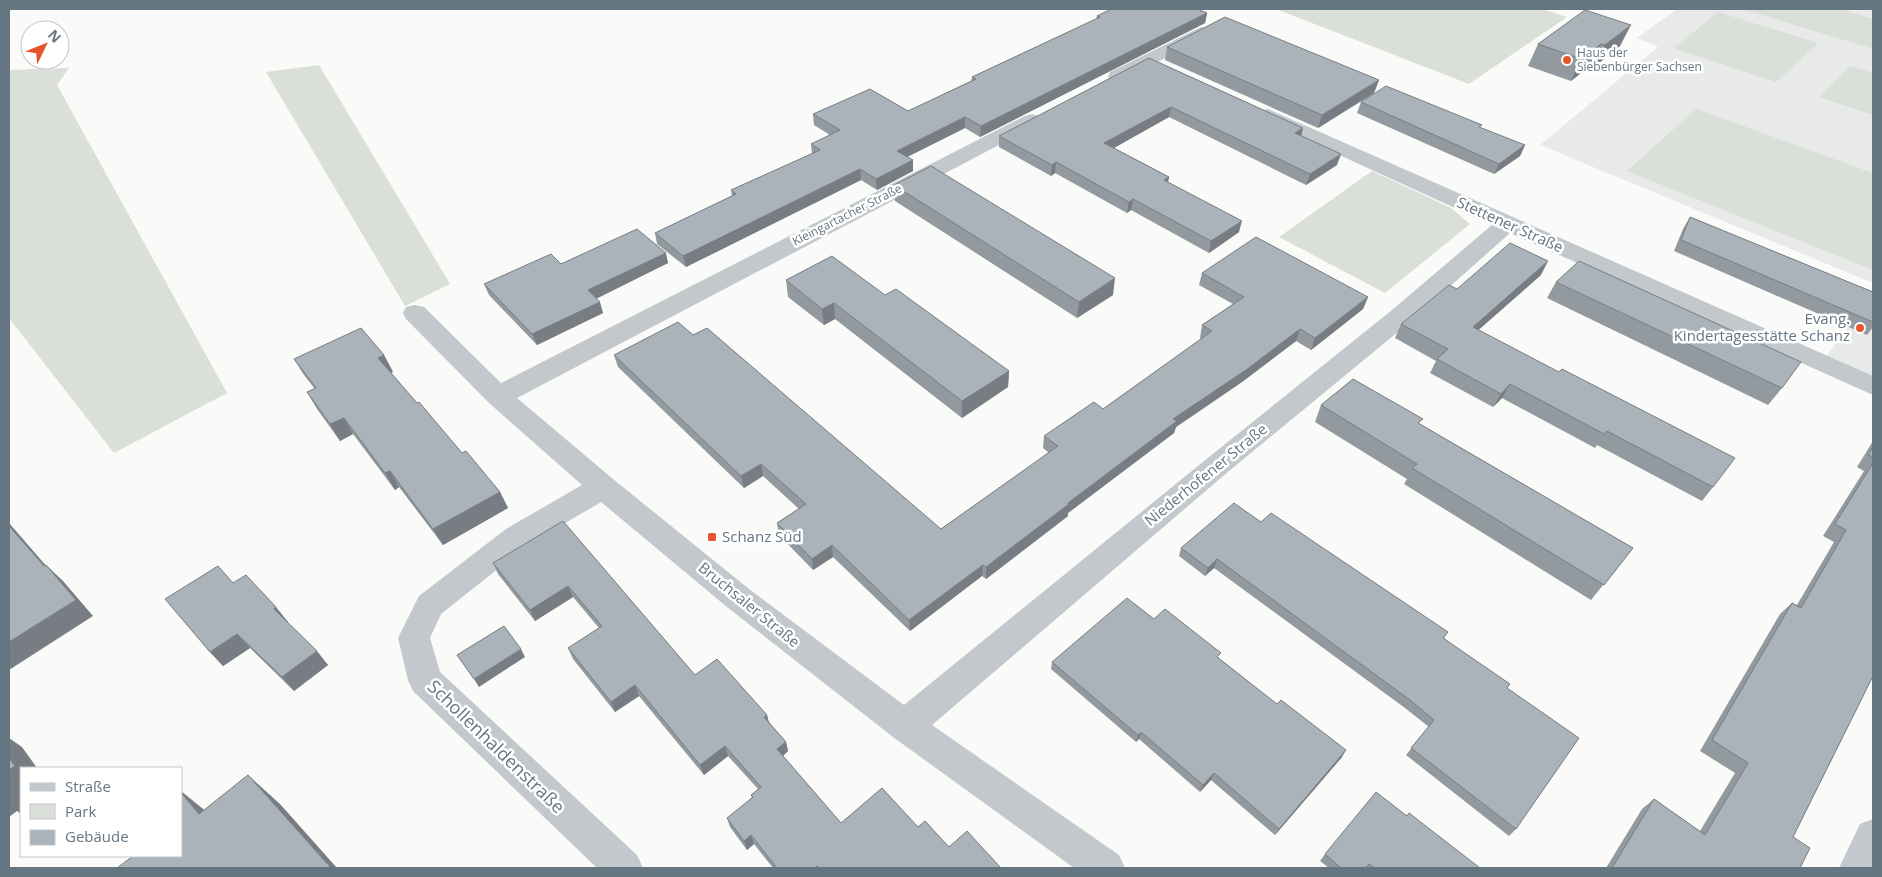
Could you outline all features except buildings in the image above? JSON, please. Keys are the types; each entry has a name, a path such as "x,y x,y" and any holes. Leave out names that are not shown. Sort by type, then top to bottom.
{"street":[{"path":"1095,87 1222,21"},
{"path":"1147,60 1174,72"},
{"name":"Stettener Straße","path":"1253,108 1507,224 1873,386"},
{"name":"Kleingartacher Straße","path":"498,396 1051,110"},
{"name":"Niederhofener Straße","path":"905,726 1218,464 1401,316 1507,224"},
{"name":"Bruchsaler Straße","path":"415,313 498,396 603,487 738,598 905,726 1106,868"},
{"name":"Schollenhaldenstraße","path":"603,487 517,538 430,606 414,638 424,680 624,868"},
{"path":"1858,868 1873,837"}],"shaded area":[{"path":"1677,9 1873,9 1873,283 1540,145 1658,47 1637,38"},
{"name":"Evang. Kindertagesstätte Schanz","path":"1869,297 1873,298 1873,378 1826,357"}],"green space":[{"path":"1276,9 1542,9 1567,17 1469,84"},
{"path":"1742,9 1839,9 1873,19 1873,49"},
{"path":"1718,12 1818,43 1776,82 1674,48"},
{"path":"319,65 450,284 405,306 266,72"},
{"path":"1850,66 1873,73 1873,115 1819,97"},
{"path":"9,70 68,70 57,85 227,393 114,453 9,318"},
{"path":"1696,109 1873,173 1873,270 1627,171"},
{"path":"1372,171 1451,208 1470,224 1385,293 1279,237"}],"place":[{"name":"Haus der Siebenbürger Sachsen","path":"1567,60"},
{"name":"Evang. Kindertagesstätte Schanz","path":"1860,328"},
{"name":"Schanz Süd","path":"712,537"}]}
